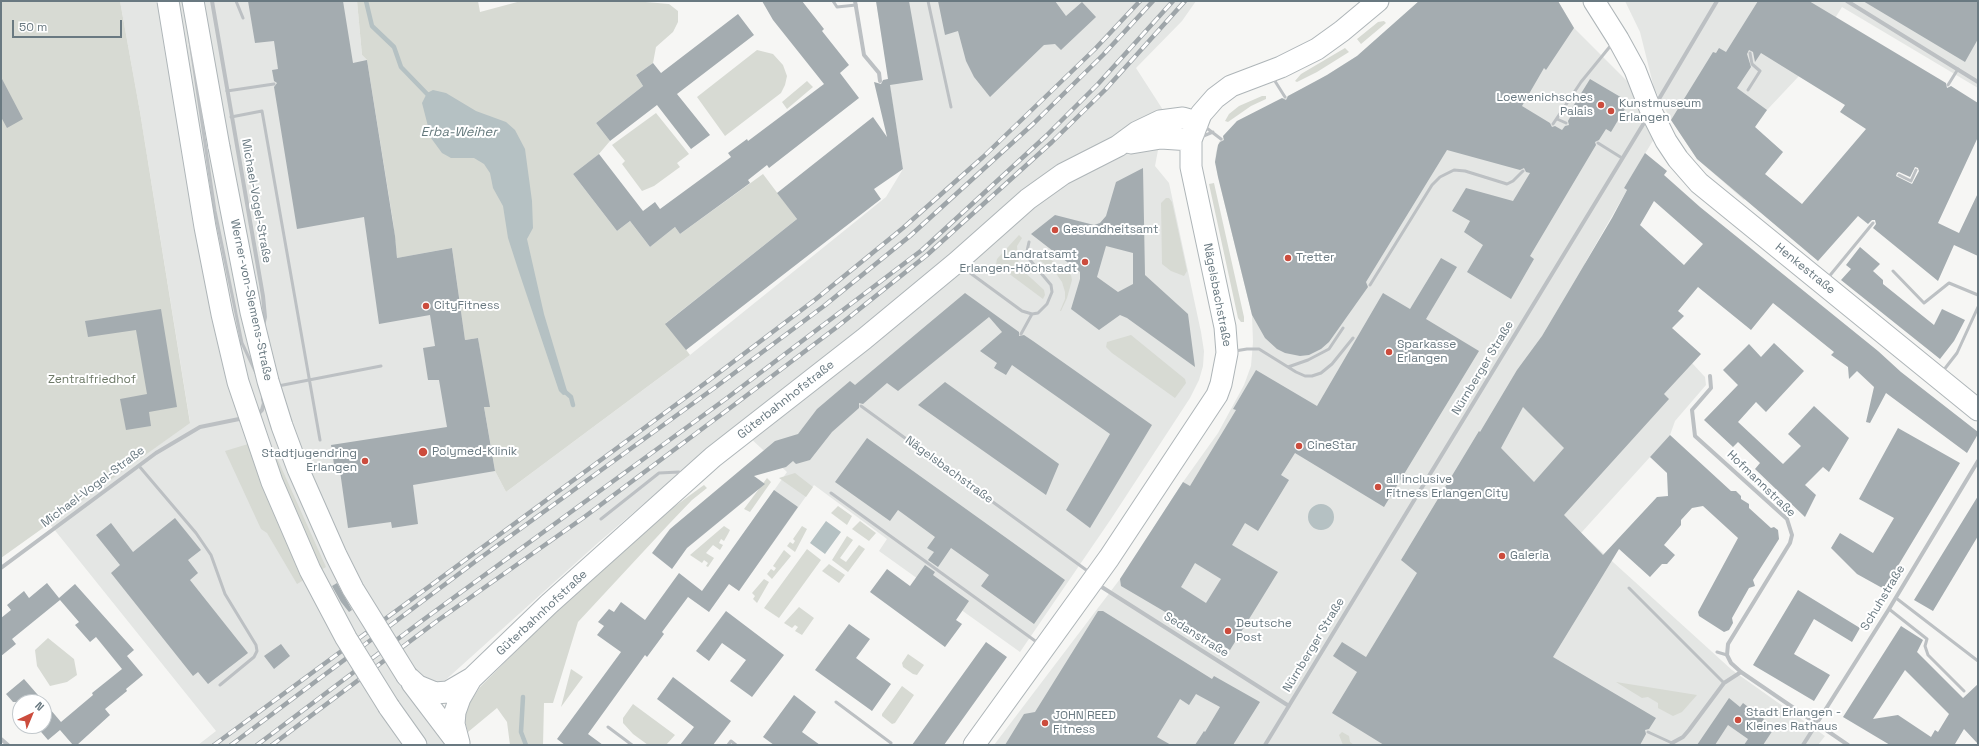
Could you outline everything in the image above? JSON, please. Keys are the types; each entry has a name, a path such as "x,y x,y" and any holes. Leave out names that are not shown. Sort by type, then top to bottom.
{"street":[{"path":"168,1 205,227 222,314 238,382 255,435 272,482 310,570 346,638 389,707 416,745"},
{"name":"Werner-von-Siemens-Straße","path":"193,1 206,83 251,312 268,381 282,426 298,469 336,555 353,589 407,676 460,745"},
{"path":"205,1 209,34 206,83"},
{"name":"Michael-Vogel-Straße","path":"212,1 263,296 265,317 258,360"},
{"path":"1201,132 1205,108 1221,93 1239,82 1269,72 1317,49 1342,31 1378,1"},
{"name":"Henkestraße","path":"1594,1 1618,39 1640,80 1651,111 1672,151 1699,183 1978,410"},
{"name":"Nürnberger Straße","path":"1265,745 1717,1"},
{"path":"1847,1 1978,82"},
{"path":"856,3 864,55 879,73 880,81"},
{"name":"Güterbahnhofstraße","path":"407,676 418,686 435,693 448,692 472,678 549,604 713,457 824,372 957,262 1028,199 1051,182 1063,174 1118,146 1137,132 1160,121 1183,118 1201,132"},
{"name":"Nägelsbachstraße","path":"976,745 1094,579 1217,395 1225,372 1228,353 1217,285 1192,176 1190,155 1201,132"},
{"path":"257,367 256,374 258,382"},
{"name":"Hofmannstraße","path":"1710,376 1711,388 1692,410 1695,436 1787,519 1792,535 1790,543 1728,644 1727,655"},
{"path":"262,396 266,411"},
{"name":"Michael-Vogel-Straße","path":"1,568 156,453 200,427 257,415 262,410 264,403"},
{"name":"Schuhstraße","path":"1803,745 1896,598 1978,460"},
{"name":"Sedanstraße","path":"1094,579 1289,706"},
{"path":"1727,655 1731,663 1740,672 1848,745"},
{"path":"1672,743 1683,737 1689,730 1724,682 1740,672"},
{"name":"Güterbahnhofstraße","path":"460,745 454,724 455,712 460,698 472,678"},
{"path":"1,739 8,745"}],"lane":[{"path":"236,1 243,18"},
{"path":"833,1 837,7 856,3"},
{"path":"928,1 951,107"},
{"path":"1553,124 1581,82 1606,49 1618,39"},
{"path":"189,40 215,211 242,343 256,374"},
{"path":"1748,90 1760,71 1752,64 1750,53"},
{"path":"1948,85 1958,69"},
{"path":"1269,72 1285,97"},
{"path":"227,91 274,84"},
{"path":"231,117 262,111 320,440"},
{"path":"1556,119 1566,123"},
{"path":"1201,132 1221,138"},
{"path":"1598,143 1622,158"},
{"path":"1370,285 1432,185 1440,177 1454,170 1465,171 1507,184 1513,181 1523,171"},
{"path":"1899,175 1911,181 1916,170"},
{"path":"1823,283 1874,223"},
{"path":"1021,334 1032,314 1043,309 1052,297 1051,285 1030,260 1027,251 1029,242"},
{"path":"957,262 1011,304 1022,311 1032,314"},
{"path":"1893,271 1924,303 1949,283 1978,295"},
{"path":"1938,377 1957,353 1978,307"},
{"path":"1288,367 1308,360 1329,349 1343,328"},
{"path":"1228,353 1247,349 1259,349 1305,376 1312,376 1321,373 1332,364 1353,338"},
{"path":"228,346 242,343"},
{"path":"267,388 381,366"},
{"name":"Nägelsbachstraße","path":"861,406 1094,579"},
{"path":"139,466 196,533 211,554 225,594 256,645 257,651 254,657 220,685"},
{"path":"601,519 659,473 679,472 687,480"},
{"path":"831,493 1044,648"},
{"path":"1629,588 1724,682"},
{"path":"1896,598 1978,661"},
{"path":"1889,609 1927,639 1925,646 1928,655 1964,691"},
{"path":"1716,652 1727,655"},
{"path":"836,702 891,743"},
{"path":"608,727 632,745"},
{"path":"1648,732 1662,740 1672,743"},
{"path":"728,745 731,741 736,745"}],"shaded area":[{"path":"120,1 357,1 362,55 367,60 393,222 397,257 452,248 466,340 478,338 490,407 484,407 495,471 506,492 690,355 886,197 903,169 876,1 1196,1 1182,21 1136,68 1165,113 1155,166 1169,183 1201,332 1204,351 1203,366 1199,380 1190,398 1111,519 1020,652 879,551 887,539 814,485 739,591 715,574 787,472 736,425 599,542 421,702 454,745 198,745 216,731 49,523 190,422 140,112"},
{"path":"1419,1 1558,1 1574,28 1631,85 1654,139 1624,188 1627,190 1585,263 1609,288 1692,363 1705,377 1706,385 1675,421 1670,435 1581,533 1732,670 1825,736 1818,745 994,745 1120,579 1183,482 1218,433 1244,385 1251,366 1253,342 1252,315 1215,162 1219,142 1237,121 1314,83 1357,56"},
{"path":"1625,1 1978,1 1978,88 1842,7 1799,76 1767,110 1755,127 1783,152 1744,200 1697,159 1671,120 1654,88 1640,32"}],"green space":[{"name":"Zentralfriedhof","path":"1,1 120,1 140,112 190,423 1,558"},
{"path":"357,1 478,1 480,12 521,1 634,1 669,4 678,11 678,22 673,32 656,47 653,63 636,75 643,86 596,123 610,141 598,155 573,174 617,231 630,221 650,247 675,227 680,234 763,174 797,219 666,323 690,355 506,492 495,471 484,407 489,407 478,338 465,340 452,248 397,258 393,222 367,60 362,55"},
{"path":"1384,21 1386,23 1361,44 1357,39 1378,22"},
{"path":"1345,48 1349,52 1317,72 1297,82 1295,81 1301,74"},
{"path":"757,50 773,54 783,65 787,76 785,85 781,93 725,136 697,97"},
{"path":"807,81 813,87 787,109 782,102"},
{"path":"1262,96 1266,96 1266,99 1251,106 1228,122 1225,121 1229,114 1239,106"},
{"path":"656,113 689,154 677,163 680,167 654,186 642,191 622,164 625,161 612,145"},
{"path":"1214,183 1244,322 1241,322 1238,318 1209,184"},
{"path":"1166,198 1169,198 1172,202 1187,271 1184,276 1171,271 1162,264 1161,203"},
{"path":"1019,235 1022,238 1017,246 1019,267 1044,290 1045,295 1043,299 996,264 997,259"},
{"path":"1038,250 1071,275 1072,280 1067,298 1061,311 1065,299 1065,292 1062,282 1055,272 1038,259"},
{"path":"1131,335 1185,379 1186,383 1175,398 1112,353 1106,347 1107,342"},
{"path":"268,438 326,567 297,584 267,533 261,529 225,451"},
{"path":"795,473 813,487 806,497 779,478"},
{"path":"767,478 771,482 750,512 744,509"},
{"path":"704,485 707,488 692,500 578,622 553,703 544,703 543,745 510,745 507,722 497,708 468,732 464,718 465,710 480,687 589,579 660,517"},
{"path":"838,506 852,516 847,525 831,513"},
{"path":"860,521 876,533 869,541 852,529"},
{"path":"724,526 730,530 724,541 721,539 719,543 723,545 720,550 713,545 706,553 714,558 708,567 706,566 708,563 704,560 702,563 690,555"},
{"path":"802,526 807,529 795,552 787,546 790,542 793,544 795,541 793,539"},
{"path":"847,536 853,540 840,558 846,562 859,545 865,549 848,572 832,560"},
{"path":"807,549 821,560 779,618 764,608"},
{"path":"784,550 791,556 772,579 767,574 771,569 774,571 776,568 773,566"},
{"path":"829,564 845,575 839,583 822,571"},
{"path":"764,579 769,582 757,603 753,599 755,596 752,593"},
{"path":"799,607 814,618 802,635 795,631 798,627 795,625 792,628 784,623"},
{"path":"48,638 74,659 77,675 67,682 50,686 37,666 35,650"},
{"path":"908,654 924,665 917,675 903,667 902,663"},
{"path":"571,669 583,677 561,707"},
{"path":"1616,682 1697,695 1682,712 1673,716 1658,708 1658,703 1648,697 1642,698"},
{"path":"902,686 914,695 895,723 892,724 882,716 882,714"},
{"path":"633,704 675,735 666,745 648,745 633,734 623,723 623,718"},
{"path":"1342,732 1349,736 1350,742 1354,745 1343,745 1339,735"}],"water":[{"name":"Erba-Weiher","path":"433,90 446,93 476,111 506,122 515,130 525,149 532,201 533,228 527,239 544,314 568,394 563,395 559,391 508,238 503,206 493,188 490,173 484,164 474,158 451,158 442,153 431,138 422,103 427,93"},
{"path":"1321,504 1330,508 1334,517 1330,526 1321,530 1312,526 1308,517 1312,508"},
{"path":"826,521 841,532 825,554 810,543"}],"building":[{"path":"248,1 343,1 353,63 367,60 395,236 397,258 452,248 465,340 478,338 490,407 484,407 495,471 413,485 418,524 392,528 391,522 348,528 340,471 335,471 331,445 447,427 439,380 428,380 423,348 435,346 430,315 379,324 364,217 297,229 274,87 277,83 274,81 272,70 278,69 274,41 255,43"},
{"path":"762,1 802,1 824,29 822,31 849,65 840,73 859,98 769,168 767,165 748,180 750,183 680,234 675,227 650,247 630,221 617,231 573,174 599,154 643,211 655,202 660,209 731,157 728,153 747,139 748,141 824,84 773,20"},
{"path":"876,1 909,1 923,80 890,85 903,169 874,189 881,199 686,350 665,324 797,219 777,193 873,117 887,137 874,82 881,84 883,80 888,79"},
{"path":"938,1 1055,1 1066,16 1082,2 1096,17 1061,50 1055,44 1044,45 990,97 974,77 966,61 958,31 945,35"},
{"path":"1419,1 1558,1 1574,28 1546,70 1544,68 1522,106 1550,123 1552,127 1555,126 1562,130 1565,126 1569,125 1568,121 1574,110 1572,108 1590,79 1629,102 1611,132 1606,129 1599,140 1595,142 1596,145 1530,256 1534,259 1511,299 1467,272 1483,245 1464,232 1470,221 1452,211 1466,188 1513,201 1530,173 1526,172 1524,168 1520,170 1447,150 1366,282 1368,287 1329,342 1321,349 1309,355 1300,356 1285,353 1277,349 1265,338 1252,315 1215,162 1218,145 1224,140 1223,136 1237,121 1282,98 1286,100 1288,96 1327,75 1357,56"},
{"path":"1758,1 1809,1 1946,83 1947,88 1951,86 1978,103 1978,137 1938,223 1959,233 1978,193 1978,256 1954,245 1938,281 1873,228 1876,224 1875,220 1872,220 1868,224 1858,216 1818,261 1697,159 1671,120 1713,52 1716,53 1719,48 1726,52","holes":["1749,50 1753,52 1755,62 1761,53 1845,105 1840,112 1866,129 1802,204 1765,174 1783,152 1755,127 1767,110 1737,88 1751,67 1747,54","1915,167 1918,168 1919,171 1912,184 1896,176 1899,172 1910,177"]},
{"path":"1863,1 1978,1 1978,39 1965,62"},
{"path":"738,14 754,35 677,94 710,135 691,149 657,105 610,141 596,123 643,86 636,75 653,63 661,73"},
{"path":"1,77 23,119 7,128 1,117"},
{"path":"1645,153 1667,171 1664,175 1700,207 1878,351 1901,372 1978,432 1978,434 1967,453 1886,393 1870,423 1866,422 1874,387 1857,371 1849,379 1848,367 1831,355 1834,352 1773,303 1751,330 1698,287 1678,311 1684,316 1672,328 1701,354 1664,394 1669,399 1564,515 1603,555 1657,497 1668,496 1667,473 1650,457 1670,435 1731,491 1736,491 1741,496 1741,499 1749,504 1749,508 1771,528 1774,527 1778,530 1779,539 1753,580 1755,586 1749,588 1732,618 1733,623 1729,630 1724,632 1699,616 1698,612 1738,538 1703,506 1692,508 1681,520 1681,525 1664,545 1675,555 1667,564 1662,564 1650,577 1619,549 1553,657 1656,718 1649,729 1645,730 1646,734 1640,745 1384,745 1332,713 1357,672 1333,656 1342,642 1366,657 1417,573 1401,560 1517,370 1542,336 1612,218 1627,190 1624,188","holes":["1654,201 1703,244 1684,265 1640,225","1523,407 1564,448 1534,482 1501,448"]},
{"name":"Landratsamt Erlangen-Höchstadt","path":"1143,168 1145,275 1188,314 1195,367 1127,318 1120,315 1099,330 1071,309 1080,279 1080,272 1031,234 1055,215 1094,225 1100,223 1106,216 1116,182","holes":["1106,246 1133,253 1133,284 1118,292 1097,277"]},
{"path":"1860,247 1880,264 1873,271 1883,280 1883,284 1934,325 1942,309 1965,320 1954,341 1940,359 1841,280 1851,269 1846,265"},
{"path":"1441,258 1457,267 1426,319 1479,351 1384,507 1295,453 1281,475 1289,480 1258,531 1245,523 1232,545 1278,572 1230,650 1121,586 1120,579 1183,482 1190,486 1236,410 1233,409 1256,370 1317,406 1383,293 1410,309","holes":["1195,563 1221,579 1206,603 1181,587"]},
{"path":"965,293 1019,332 1019,336 1024,335 1033,341 1152,425 1090,528 1066,510 1110,434 1012,365 1006,375 994,368 997,363 980,351 1002,332 989,317 898,391 887,383 863,404 859,403 859,408 832,432 810,460 796,464 793,461 786,467 754,476 765,484 687,548 672,569 652,553 670,529 775,441 798,434 817,409 850,381 855,385"},
{"path":"161,309 177,407 149,412 151,426 126,430 120,399 147,394 136,330 88,337 85,321"},
{"path":"1774,343 1804,371 1766,412 1756,402 1738,422 1783,464 1801,446 1788,434 1814,406 1849,438 1829,472 1823,467 1805,485 1816,495 1805,517 1755,469 1760,463 1738,442 1733,447 1704,420 1738,385 1723,370 1749,344 1761,357"},
{"path":"945,382 1059,464 1046,495 918,405"},
{"path":"1898,428 1960,463 1884,589 1857,574 1831,548 1840,533 1873,553 1894,518 1859,499"},
{"path":"867,438 1065,580 1034,624 981,586 989,575 951,548 938,567 928,560 934,552 927,548 935,537 898,510 890,521 835,482"},
{"path":"774,490 798,507 739,591 729,584 709,612 688,597 662,632 664,634 647,657 645,655 588,734 603,745 565,745 557,739 621,652 597,635 604,626 598,622 609,609 614,612 621,602 645,620 679,573 702,591"},
{"path":"1978,496 1978,536 1933,611 1914,600"},
{"path":"175,518 201,550 188,560 198,573 190,580 248,653 208,684 198,672 193,676 111,573 120,565 96,535 111,523 133,552"},
{"path":"925,565 935,572 933,575 969,601 956,620 962,624 945,647 870,592 887,569 910,586"},
{"path":"47,583 59,598 75,584 134,650 127,656 143,675 126,689 127,691 105,709 110,715 77,745 73,745 60,730 48,740 43,734 52,734 52,711 61,722 93,695 92,693 122,669 96,637 90,642 75,625 79,622 60,600 12,639 16,644 1,656 1,618 11,610 7,605 24,591 29,598"},
{"path":"337,583 352,610 349,612 341,602 332,586"},
{"path":"1798,590 1860,628 1852,642 1814,619 1794,654 1830,675 1814,701 1753,665"},
{"path":"726,611 784,655 752,697 730,681 746,660 722,643 709,661 696,651"},
{"path":"1098,611 1103,611 1212,679 1214,676 1260,702 1233,745 1195,745 1204,731 1205,732 1220,707 1196,694 1189,705 1180,699 1157,737 1171,745 1005,745 1024,714 1035,712"},
{"path":"849,624 870,639 856,658 891,684 872,711 815,670"},
{"path":"1901,626 1923,640 1917,652 1963,698 1978,684 1978,744 1964,729 1955,744 1957,745 1890,745 1843,717","holes":["1905,670 1949,714 1938,732 1935,730 1931,737 1898,715 1873,719"]},
{"path":"986,642 1007,657 944,745 912,745"},
{"path":"281,644 290,656 274,669 264,656"},
{"path":"673,677 731,721 713,745 680,745 694,727 657,699"},
{"path":"24,679 37,694 12,694 12,701 6,694"},
{"path":"794,695 816,712 802,732 820,745 774,745 763,737"},
{"name":"Stadt Erlangen - Kleines Rathaus","path":"1729,698 1740,707 1743,703 1764,719 1762,722 1773,730 1763,745 1744,745 1748,739 1728,725 1715,745 1697,745"}],"waterway":[{"path":"366,1 372,26 394,47 401,67 430,97"},
{"path":"563,390 571,397 573,405"},
{"path":"523,697 521,732 526,745"}],"railway":[{"path":"214,745 708,381 816,299 903,228 983,157 1095,49 1140,1"},
{"path":"231,745 476,561 717,386 824,306 910,236 1033,124 1103,55 1153,1"},
{"path":"257,745 423,620 727,398 922,250 1046,136 1098,84 1173,1"},
{"path":"272,745 437,621 583,518 837,327 927,255 1052,142 1105,90 1185,1"}],"place":[{"name":"Loewenichsches Palais","path":"1601,105"},
{"name":"Kunstmuseum Erlangen","path":"1611,111"},
{"name":"Gesundheitsamt","path":"1055,230"},
{"name":"Tretter","path":"1288,258"},
{"name":"Landratsamt Erlangen-Höchstadt","path":"1085,262"},
{"name":"CityFitness","path":"426,306"},
{"name":"Sparkasse Erlangen","path":"1389,352"},
{"name":"CineStar","path":"1299,446"},
{"name":"Polymed-Klinik","path":"423,452"},
{"name":"Stadtjugendring Erlangen","path":"365,461"},
{"name":"all inclusive Fitness Erlangen City","path":"1378,487"},
{"name":"Galeria","path":"1502,556"},
{"name":"Deutsche Post","path":"1228,631"},
{"name":"Stadt Erlangen - Kleines Rathaus","path":"1738,720"},
{"name":"JOHN REED Fitness","path":"1045,723"}]}
